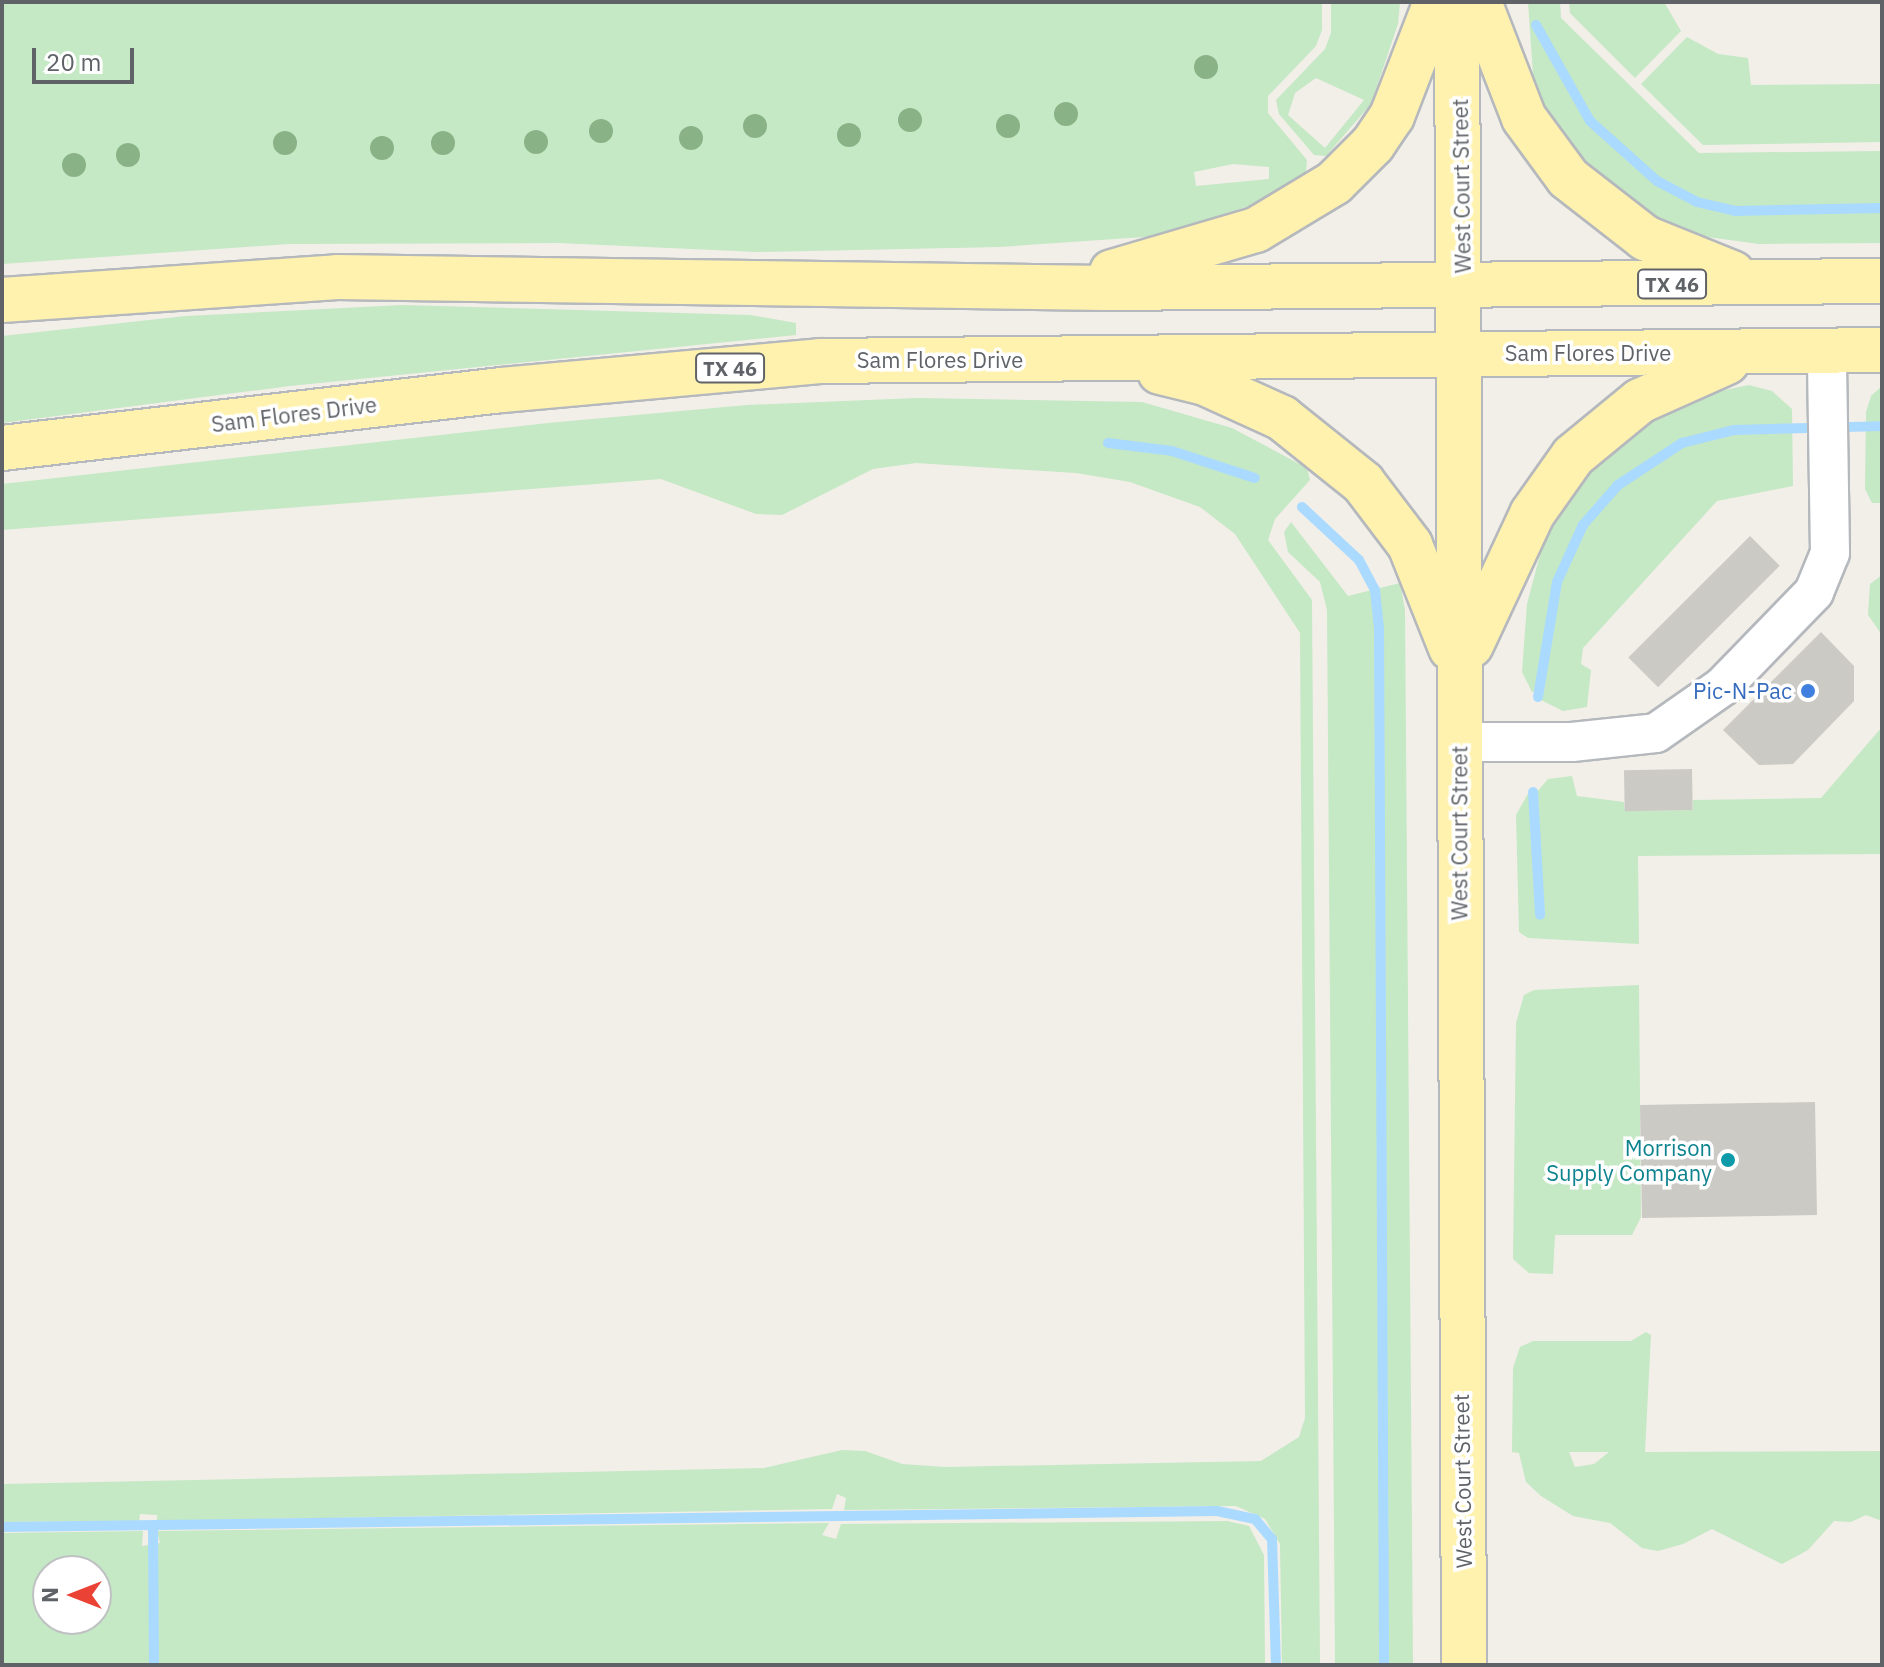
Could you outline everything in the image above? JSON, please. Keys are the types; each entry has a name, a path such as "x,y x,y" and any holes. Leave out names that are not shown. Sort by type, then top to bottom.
{"main road":[{"path":"1013,288 1109,272 1220,243 1313,199 1353,166 1392,116 1436,2"},
{"name":"West Court Street","path":"1457,2 1463,354 1460,742 1464,1665"},
{"path":"1479,2 1524,118 1568,178 1645,238 1709,267 1777,282"},
{"name":"TX 46","path":"2,300 337,277 1013,288 1462,288 1882,281"},
{"name":"Sam Flores Drive","path":"2,448 685,372 820,361 1882,350"},
{"path":"1460,674 1483,613 1532,514 1582,447 1615,417 1696,372 1780,351"},
{"path":"1108,359 1205,383 1245,399 1282,418 1338,459 1388,511 1410,545 1437,604 1460,674"}],"lane":[{"path":"1460,742 1572,742 1656,733 1723,686 1814,592 1830,553 1827,351"}],"green space":[{"path":"2,2 1322,2 1322,30 1316,46 1268,96 1268,113 1307,160 1306,172 1258,203 1159,236 999,247 757,252 559,243 289,244 2,264","holes":["1233,164 1269,167 1269,179 1196,186 1194,172"]},
{"path":"1331,2 1400,2 1398,24 1371,104 1326,156 1314,155 1279,114 1276,100 1325,49 1331,33","holes":["1316,78 1364,100 1325,148 1288,115 1295,93"]},
{"path":"1528,2 1560,2 1561,18 1699,153 1882,151 1882,243 1759,244 1693,235 1609,192 1608,180 1590,177 1552,129 1534,89"},
{"path":"1569,2 1664,2 1681,31 1635,78 1570,13"},
{"path":"1687,37 1718,54 1748,58 1751,85 1882,84 1882,142 1703,145 1641,84"},
{"path":"403,305 750,315 796,323 796,335 290,386 2,423 2,336 186,316"},
{"path":"1749,385 1772,391 1792,409 1793,486 1717,501 1583,648 1581,664 1591,670 1587,707 1563,711 1541,700 1541,690 1532,692 1522,672 1527,604 1546,532 1595,459 1606,461 1612,455 1612,443 1653,415 1705,394"},
{"path":"1882,386 1882,503 1872,503 1865,489 1866,412 1871,396"},
{"path":"916,398 1142,402 1232,428 1307,468 1310,480 1275,519 1268,540 1312,600 1320,1665 1282,1665 1280,1544 1265,1519 1236,1506 844,1510 846,1498 837,1494 832,1509 157,1521 157,1515 140,1514 139,1521 2,1522 2,1484 764,1468 842,1450 865,1451 902,1464 945,1467 1261,1461 1299,1437 1305,1418 1300,633 1235,534 1200,507 1130,482 1076,473 916,463 873,469 782,515 756,514 661,479 2,530 2,484 548,423 747,405"},
{"path":"1291,522 1348,596 1400,583 1405,610 1413,1665 1335,1665 1327,610 1320,582 1288,552 1284,532"},
{"path":"1882,575 1882,635 1868,615 1870,584"},
{"path":"1882,727 1882,854 1638,856 1639,944 1528,938 1519,932 1516,815 1530,790 1536,793 1548,779 1572,776 1577,796 1624,802 1625,811 1693,810 1693,800 1821,798"},
{"path":"1639,985 1641,1217 1632,1235 1555,1235 1553,1274 1529,1273 1513,1259 1516,1023 1524,995 1534,990"},
{"path":"1646,1332 1651,1335 1645,1452 1882,1451 1882,1521 1866,1515 1851,1522 1834,1521 1808,1550 1782,1564 1712,1529 1683,1544 1658,1551 1642,1548 1610,1523 1573,1516 1541,1496 1526,1482 1519,1453 1512,1452 1513,1368 1520,1347 1533,1341 1631,1341","holes":["1569,1452 1609,1452 1594,1464 1575,1467"]},
{"path":"1227,1521 1249,1526 1264,1555 1265,1665 2,1665 2,1533 143,1531 142,1546 160,1543 157,1531 829,1523 822,1535 836,1539 841,1524"}],"building":[{"name":"Pic-N-Pac","path":"1750,536 1780,566 1658,687 1628,658"},
{"name":"Pic-N-Pac","path":"1821,632 1854,666 1854,701 1793,764 1759,765 1723,730"},
{"path":"1692,769 1693,810 1625,811 1624,770"},
{"name":"Morrison Supply Company","path":"1815,1102 1817,1215 1642,1218 1640,1105"}],"waterway":[{"path":"1536,25 1590,121 1657,181 1697,202 1735,211 1882,208"},
{"path":"1538,697 1557,582 1583,525 1618,485 1682,443 1734,430 1882,426"},
{"path":"1108,443 1172,451 1255,478"},
{"path":"1302,507 1359,560 1375,590 1379,629 1384,1665"},
{"path":"1533,792 1540,915"},
{"path":"2,1527 1217,1511 1255,1519 1272,1539 1276,1665"},
{"path":"153,1525 154,1665"}],"place":[{"name":"Pic-N-Pac","path":"1808,691"},
{"name":"Morrison Supply Company","path":"1728,1160"}]}
